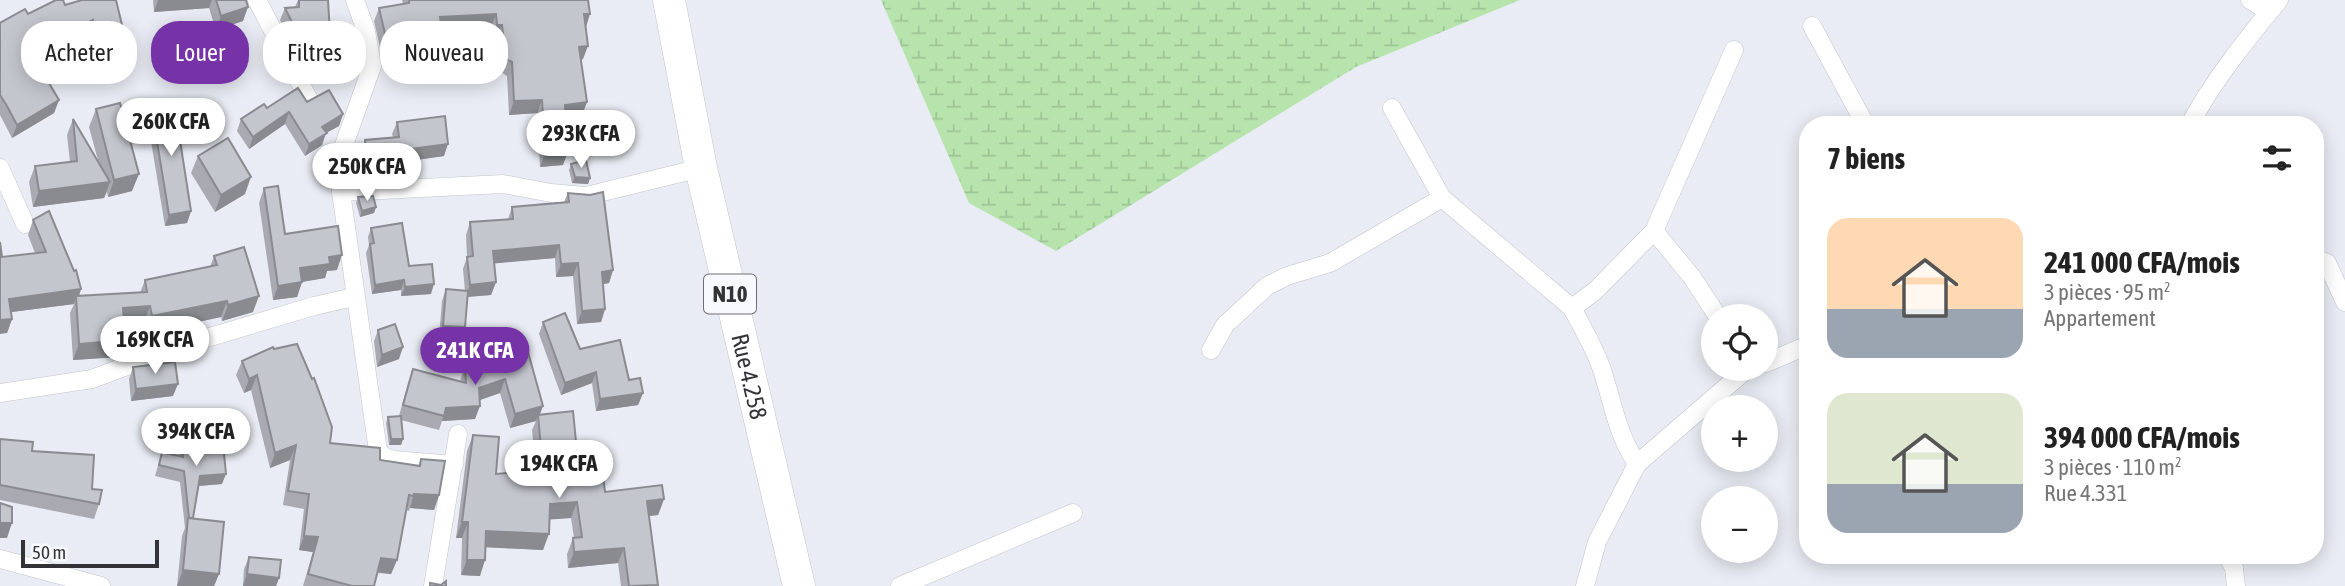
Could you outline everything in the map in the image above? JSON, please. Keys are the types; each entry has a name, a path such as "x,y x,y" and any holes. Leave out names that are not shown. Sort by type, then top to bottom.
{"highway":[{"name":"Rue 4.258","path":"669,0 701,169 799,586"}],"street":[{"path":"257,0 308,98"},
{"path":"355,0 366,31 372,66 344,148 341,192 378,451 394,460 454,465"},
{"path":"2194,116 2210,88 2274,6 2250,0"},
{"path":"1812,26 1861,116"},
{"path":"1572,308 1595,291 1654,231 1734,50"},
{"path":"1392,108 1442,198 1572,308 1601,365 1620,433 1637,464"},
{"path":"0,168 24,223"},
{"path":"341,192 503,184 586,196 701,169"},
{"path":"1211,350 1225,325 1267,286 1287,276 1330,263 1442,198"},
{"path":"1654,231 1692,277 1710,304"},
{"path":"2324,262 2345,302"},
{"path":"0,393 92,379 183,345 314,306 354,297"},
{"path":"1778,358 1799,349"},
{"path":"1585,586 1597,541 1637,464 1733,381"},
{"path":"433,586 458,434"},
{"path":"900,586 1073,513"},
{"path":"0,559 101,586"},
{"path":"2232,564 2236,586"}],"green space":[{"path":"881,0 1520,0 1356,67 1056,251 969,203"}],"building":[{"path":"56,0 63,0 65,5 82,0 116,0 121,21 21,21 21,84 50,84 59,100 17,125 0,95 0,23 25,9 28,14"},
{"path":"216,0 246,0 248,7 221,16"},
{"path":"299,0 328,0 329,21 291,21 285,8 299,7"},
{"path":"409,0 588,0 590,14 584,14 588,46 579,47 587,102 565,105 568,152 545,153 542,100 514,101 512,62 508,60 508,21 497,21 496,14 440,17 441,21 382,21 379,8 409,3"},
{"path":"298,88 307,102 329,90 343,114 322,127 327,133 309,144 289,112 253,137 241,119 264,104 267,108"},
{"path":"174,102 191,211 169,215 151,105"},
{"path":"120,103 139,174 114,180 96,109"},
{"path":"445,116 448,144 395,151 396,160 367,162 365,140 399,137 397,122"},
{"path":"73,119 110,182 39,191 35,166 77,161"},
{"path":"228,138 251,177 221,195 198,156"},
{"path":"586,160 590,178 575,177 571,164"},
{"path":"278,186 285,234 338,226 342,255 329,257 330,264 300,268 302,282 278,286 264,188"},
{"path":"603,192 613,270 602,272 605,309 582,311 578,263 561,264 559,245 493,251 496,282 470,285 467,257 473,256 470,222 513,219 512,207 569,202 568,193 590,195"},
{"path":"373,196 376,207 362,211 358,197"},
{"path":"49,211 74,271 76,270 81,289 9,299 12,319 0,320 0,242 2,257 46,252 33,220"},
{"path":"402,223 409,266 432,264 434,284 405,287 404,280 375,285 370,244 374,243 371,228"},
{"path":"244,247 259,296 228,305 227,301 152,316 150,306 123,308 125,340 79,344 76,296 147,292 145,280 217,265 214,256"},
{"path":"446,289 468,291 465,327 443,326"},
{"path":"565,313 580,349 620,340 629,380 640,378 643,393 600,399 596,372 565,383 543,322"},
{"path":"395,324 403,347 382,355 378,330"},
{"path":"297,344 312,379 314,378 332,427 330,443 380,448 380,460 420,466 421,459 445,461 439,495 409,495 397,560 381,558 374,586 352,586 308,574 318,537 304,536 309,494 288,491 296,445 275,453 257,375 249,379 242,361 273,347 274,349"},
{"path":"528,352 543,406 515,414 505,379 479,388 480,406 446,408 444,416 403,405 413,369 466,383 465,366 492,364"},
{"path":"175,362 178,384 136,389 133,367"},
{"path":"573,411 578,462 601,458 605,492 662,485 664,499 647,501 658,585 629,586 624,548 574,552 573,538 582,537 577,502 550,504 549,534 486,531 485,560 467,560 468,522 462,522 473,435 499,437 496,474 543,470 538,415"},
{"path":"401,416 403,439 391,439 388,417"},
{"path":"0,439 33,442 32,451 94,455 92,489 102,490 99,504 0,485"},
{"path":"223,444 226,474 200,476 193,518 189,518 184,471 159,465 162,452 183,457 182,448"},
{"path":"0,503 12,507 12,523 0,523"},
{"path":"188,518 224,522 219,574 183,570"},
{"path":"249,557 281,560 279,578 247,574"},
{"path":"446,581 446,586 430,586 430,583 441,585"}]}
